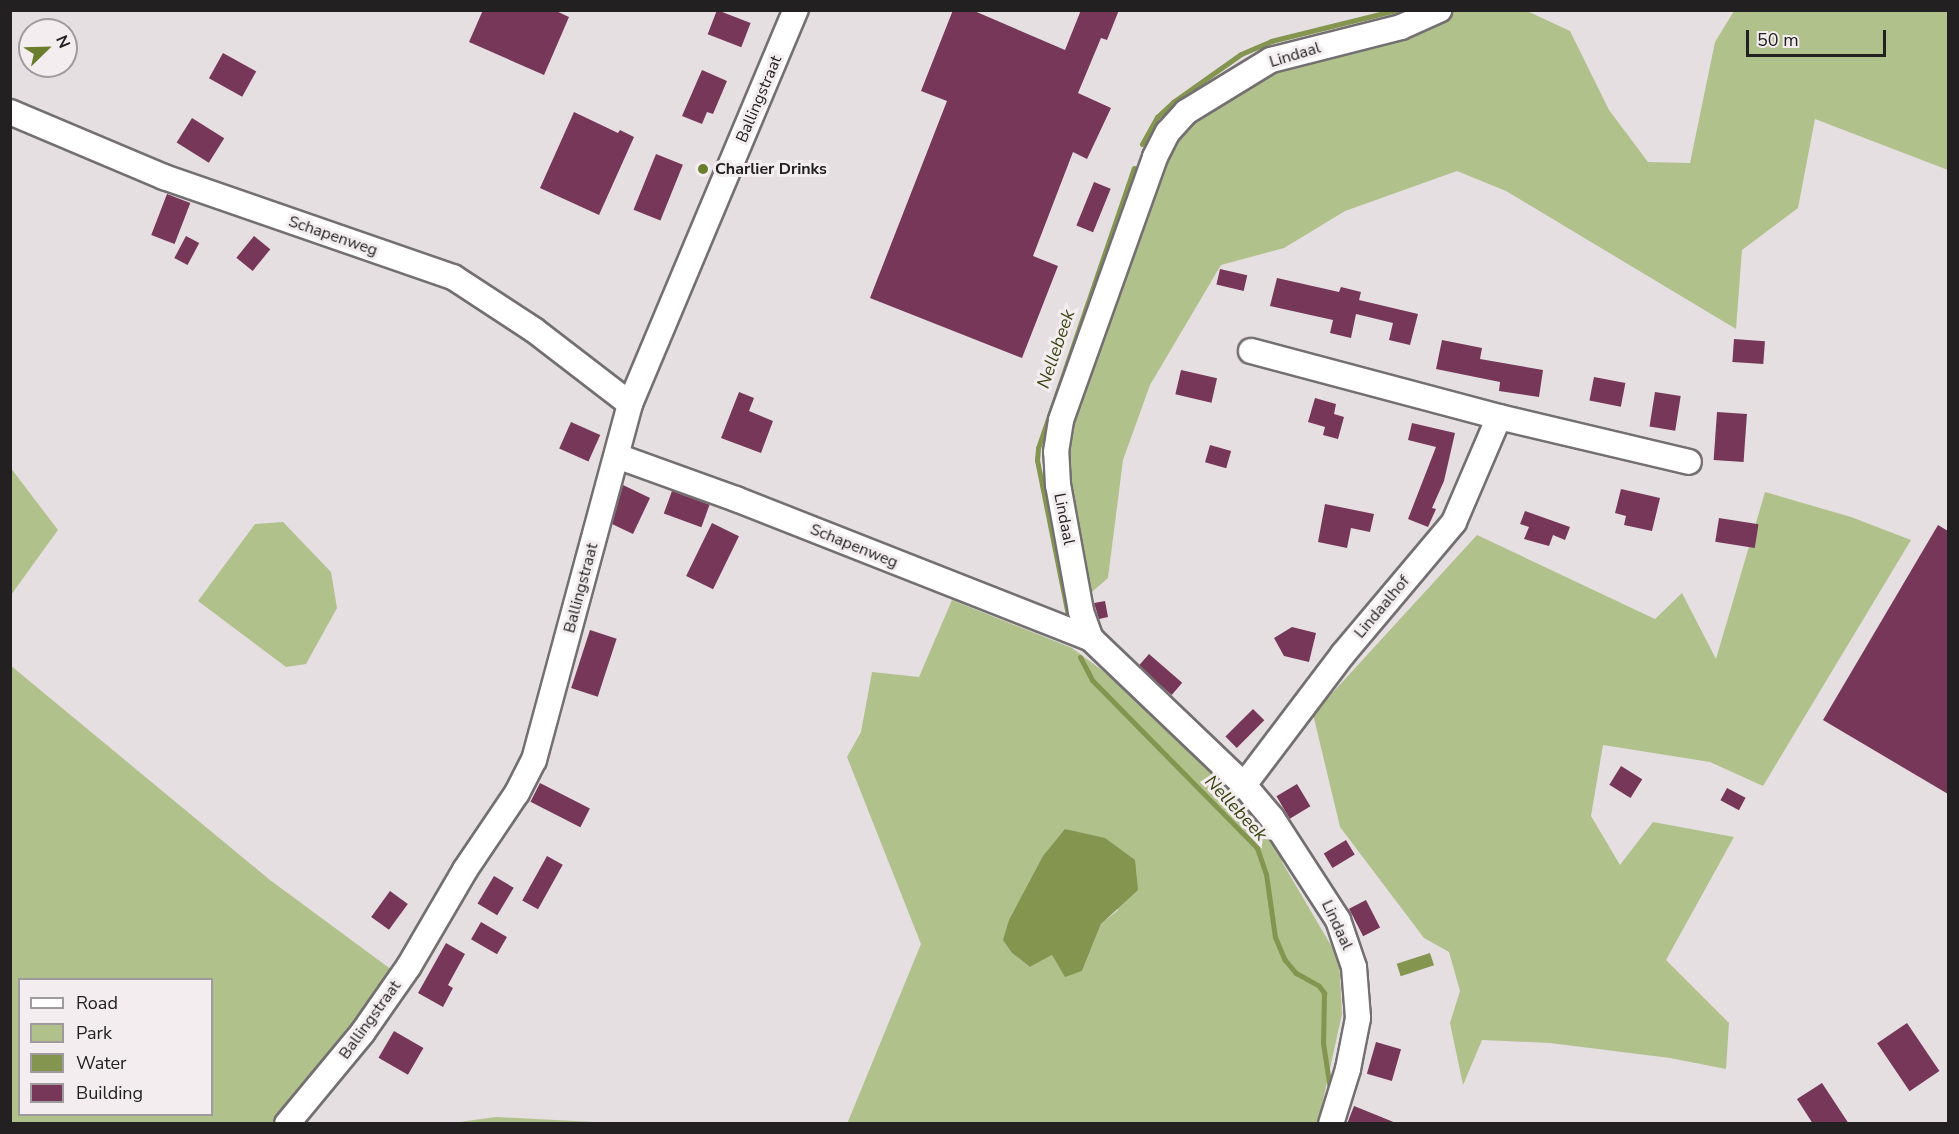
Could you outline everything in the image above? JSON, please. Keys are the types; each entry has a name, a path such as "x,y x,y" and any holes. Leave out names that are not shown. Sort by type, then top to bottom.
{"street":[{"name":"Ballingstraat","path":"287,1124 363,1032 403,974 465,870 517,793 534,760 630,404 796,10"},
{"name":"Lindaal","path":"1331,1124 1348,1069 1358,1017 1354,967 1338,920 1272,818 1244,784 1091,639 1081,611 1058,485 1056,452 1061,420 1155,157 1186,112 1271,60 1401,27 1439,10"},
{"name":"Schapenweg","path":"10,112 164,177 453,278 534,330 630,404"},
{"path":"1251,351 1499,417 1689,462"},
{"name":"Lindaalhof","path":"1244,784 1343,654 1454,522 1499,417"},
{"name":"Schapenweg","path":"617,456 736,499 1091,639"}],"green space":[{"path":"1446,11 1527,11 1570,31 1609,110 1648,162 1690,163 1715,42 1734,11 1948,11 1948,170 1815,119 1798,208 1742,250 1736,329 1506,191 1457,171 1345,211 1284,248 1221,265 1150,385 1123,460 1108,578 1085,598 1057,469 1178,123 1277,66"},
{"path":"10,467 58,530 11,595 10,595"},
{"path":"1765,492 1851,517 1911,540 1763,786 1710,762 1603,745 1591,816 1620,865 1653,822 1734,837 1666,960 1729,1023 1726,1069 1670,1058 1550,1043 1482,1040 1463,1085 1450,1023 1460,991 1449,952 1424,938 1340,827 1313,714 1477,535 1655,619 1682,593 1716,659"},
{"path":"283,522 331,572 337,608 306,664 286,667 198,601 255,524"},
{"path":"952,600 1072,648 1118,682 1251,809 1281,853 1282,862 1339,959 1342,1014 1318,1123 847,1124 921,944 847,757 861,732 872,672 919,677","holes":["1065,829 1085,835 1118,910 1101,924 1082,971 1065,976 1052,955 1030,967 1012,953"]},
{"path":"10,665 270,880 396,973 314,1084 273,1123 11,1123"},
{"path":"496,1117 613,1123 452,1123"}],"water":[{"path":"1065,829 1105,838 1135,860 1138,890 1101,924 1082,971 1065,977 1052,955 1030,967 1012,953 1003,940 1009,920 1043,856"},
{"path":"1430,953 1434,965 1401,976 1397,964"}],"building":[{"path":"483,10 554,10 569,17 544,75 469,42"},
{"path":"717,10 751,23 741,47 708,34"},
{"path":"953,10 972,10 1065,50 1081,10 1119,10 1107,40 1101,38 1078,93 1111,108 1087,159 1073,152 1033,256 1058,266 1022,358 870,298 947,101 921,91"},
{"path":"223,53 256,71 242,97 209,78"},
{"path":"702,70 727,81 713,114 707,112 702,124 682,116"},
{"path":"574,112 618,133 620,130 634,137 599,215 540,188"},
{"path":"192,118 224,138 209,163 177,143"},
{"path":"656,154 683,165 660,220 634,210"},
{"path":"1094,182 1111,189 1093,232 1076,226"},
{"path":"167,194 190,203 175,244 151,235"},
{"path":"186,236 199,243 188,265 174,258"},
{"path":"254,236 270,249 253,271 236,258"},
{"path":"1220,269 1247,275 1244,291 1216,285"},
{"path":"1277,278 1339,292 1341,287 1361,292 1359,300 1418,314 1410,345 1389,340 1393,323 1356,314 1351,338 1330,333 1333,320 1270,306"},
{"path":"1734,339 1765,341 1763,364 1732,362"},
{"path":"1442,340 1482,348 1480,359 1543,370 1539,397 1499,391 1500,382 1436,369"},
{"path":"1181,370 1217,378 1211,403 1175,394"},
{"path":"1594,377 1625,383 1621,407 1589,401"},
{"path":"739,392 754,398 749,411 773,421 761,453 721,438"},
{"path":"1655,392 1681,396 1675,431 1650,427"},
{"path":"1315,398 1336,404 1334,414 1344,417 1338,439 1323,435 1325,427 1308,422"},
{"path":"1717,412 1747,414 1744,462 1714,460"},
{"path":"571,422 600,435 588,462 559,448"},
{"path":"1412,423 1455,433 1444,481 1432,508 1436,509 1428,527 1408,519 1436,447 1408,440"},
{"path":"1210,445 1231,451 1226,468 1205,462"},
{"path":"623,485 650,498 633,534 612,524"},
{"path":"1621,489 1660,498 1652,531 1624,525 1626,516 1615,513"},
{"path":"672,491 710,505 701,527 664,514"},
{"path":"1325,504 1374,514 1370,532 1351,528 1347,548 1318,542"},
{"path":"1525,511 1570,527 1565,540 1553,535 1549,546 1524,539 1529,527 1520,524"},
{"path":"1719,518 1759,524 1755,548 1715,542"},
{"path":"712,523 739,536 713,589 686,576"},
{"path":"1938,525 1948,531 1948,794 1823,720"},
{"path":"1105,601 1108,617 1099,619 1094,603"},
{"path":"1292,627 1316,633 1309,662 1284,656 1274,638"},
{"path":"590,630 617,639 598,697 571,688"},
{"path":"1149,654 1182,683 1172,695 1139,666"},
{"path":"1253,709 1264,720 1237,748 1225,737"},
{"path":"1621,766 1642,779 1631,798 1609,785"},
{"path":"540,783 590,808 580,827 530,802"},
{"path":"1297,784 1310,806 1290,819 1276,796"},
{"path":"1727,788 1746,798 1739,810 1720,800"},
{"path":"1346,840 1355,855 1332,868 1324,853"},
{"path":"547,856 563,865 538,909 522,901"},
{"path":"494,876 514,888 497,915 478,903"},
{"path":"390,891 408,904 389,930 371,917"},
{"path":"1366,900 1380,928 1363,936 1349,909"},
{"path":"481,922 507,937 497,954 471,939"},
{"path":"446,943 465,954 448,985 453,988 443,1007 418,993"},
{"path":"1907,1023 1939,1071 1910,1091 1877,1043"},
{"path":"394,1031 423,1048 408,1075 378,1058"},
{"path":"1376,1042 1401,1049 1392,1081 1367,1074"},
{"path":"1822,1083 1849,1124 1813,1124 1797,1099"},
{"path":"1354,1106 1396,1123 1396,1124 1347,1124"}],"waterway":[{"name":"Nellebeek","path":"1142,144 1157,117 1173,102 1241,54 1271,41 1396,10"},
{"name":"Nellebeek","path":"1068,615 1037,460 1038,448 1134,168"},
{"name":"Nellebeek","path":"1080,657 1092,680 1257,848 1266,874 1275,937 1285,960 1296,973 1319,986 1324,993 1323,1043 1330,1089"}],"place":[{"name":"Charlier Drinks","path":"703,169"}]}
